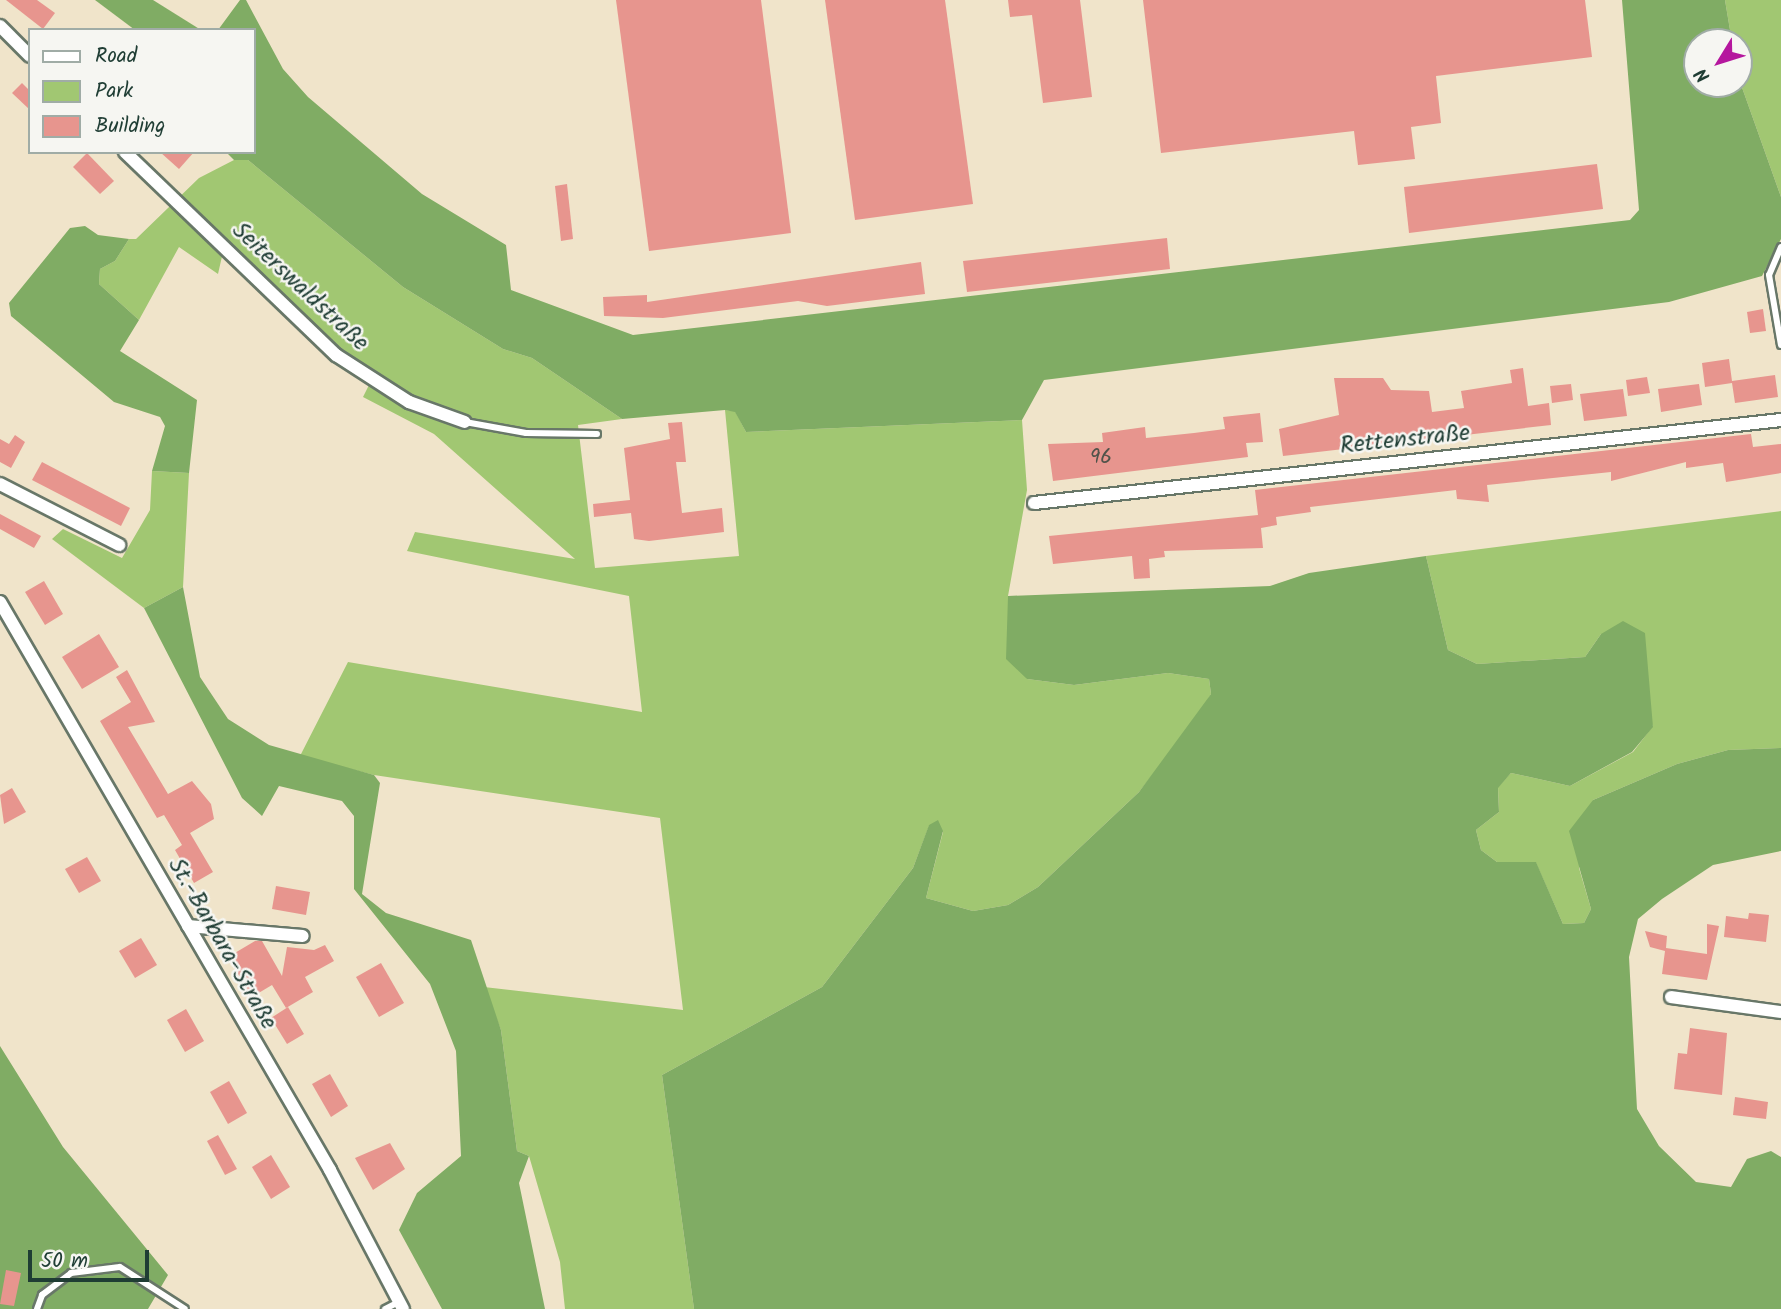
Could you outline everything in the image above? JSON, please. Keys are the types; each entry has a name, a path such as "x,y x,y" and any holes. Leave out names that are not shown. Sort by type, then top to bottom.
{"street":[{"path":"0,26 28,54"},
{"name":"Seiterswaldstraße","path":"127,154 336,355 409,402 466,422"},
{"name":"Rettenstraße","path":"1034,503 1781,420"},
{"path":"0,484 119,545"},
{"name":"St.-Barbara-Straße","path":"0,603 188,926 401,1305"},
{"path":"188,926 303,936"},
{"path":"1671,997 1781,1012"}],"lane":[{"path":"1781,247 1769,275 1781,345"},
{"path":"466,422 526,433 597,434"},
{"path":"37,1309 42,1294 71,1273 120,1266 186,1309"},
{"path":"385,1309 401,1305"}],"green space":[{"path":"95,0 153,0 198,28 132,28"},
{"path":"240,0 246,0 283,69 308,97 422,194 506,245 511,290 633,335 1630,220 1639,210 1622,0 1725,0 1730,28 1683,28 1683,98 1746,98 1781,197 1781,239 1762,276 1669,302 1044,380 1022,420 746,432 735,412 725,410 622,419 532,358 503,349 403,287 248,160 234,160 228,154 256,154 256,28 219,28"},
{"path":"1725,0 1781,0 1781,197 1746,98 1753,98 1753,28 1730,28"},
{"path":"234,160 248,160 403,287 503,349 532,358 622,419 578,425 595,568 739,556 725,410 735,411 746,432 1022,420 1027,490 1008,596 1027,679 1074,685 1168,673 1209,679 1211,694 1195,721 1139,792 1038,887 1008,905 973,911 926,898 943,832 929,826 913,868 822,987 662,1075 694,1309 565,1309 560,1262 529,1156 517,1151 501,1030 484,987 683,1010 660,818 374,775 300,756 348,662 642,712 629,596 407,551 415,532 575,559 434,434 363,397 374,375 223,252 218,274 179,247 139,320 99,284 100,269 115,261 129,239 136,239 199,178"},
{"path":"85,226 98,235 129,239 115,261 100,269 99,284 139,320 120,351 197,400 189,473 152,471 165,426 160,417 114,402 11,316 9,303 70,228"},
{"path":"152,471 189,473 183,587 144,608 52,539 63,529 122,558 150,510"},
{"path":"1781,511 1781,748 1728,750 1677,764 1593,800 1579,868 1591,909 1584,923 1563,924 1536,863 1497,862 1481,850 1476,830 1499,812 1498,787 1511,773 1570,786 1633,752 1653,726 1601,634 1585,657 1477,664 1448,650 1426,556"},
{"path":"1426,556 1448,650 1477,664 1585,657 1601,634 1623,621 1645,633 1653,727 1632,752 1570,786 1511,773 1498,788 1499,812 1476,830 1481,850 1497,862 1536,862 1563,924 1584,923 1591,909 1569,831 1593,800 1677,764 1728,750 1781,748 1781,851 1713,865 1662,899 1638,919 1629,957 1637,1109 1659,1146 1696,1182 1731,1187 1747,1159 1771,1151 1781,1157 1781,1309 694,1309 662,1075 822,987 913,868 929,825 938,820 943,831 926,898 973,911 1008,905 1038,887 1139,792 1211,694 1209,679 1168,673 1074,685 1027,679 1006,659 1008,596 1270,586 1309,573"},
{"path":"183,587 200,677 228,719 269,745 374,775 380,783 362,894 386,913 471,940 501,1030 517,1151 529,1156 519,1183 545,1309 442,1309 399,1230 417,1193 461,1156 456,1051 430,984 354,889 354,816 342,801 279,786 262,816 242,798 144,608"},
{"path":"0,1046 63,1147 168,1275 148,1309 0,1309"}],"building":[{"path":"6,0 37,0 55,13 42,28"},
{"path":"616,0 761,0 791,233 649,251"},
{"path":"825,0 945,0 973,204 855,220"},
{"path":"1008,0 1080,0 1092,97 1043,103 1032,15 1010,17"},
{"path":"1143,0 1585,0 1592,57 1436,76 1441,123 1411,127 1415,159 1358,165 1354,131 1161,153"},
{"path":"22,83 28,89 28,108 12,93"},
{"path":"88,154 114,181 100,194 73,167"},
{"path":"162,154 192,154 179,169"},
{"path":"1597,164 1603,209 1409,233 1404,187"},
{"path":"567,184 573,239 561,241 555,186"},
{"path":"1167,238 1170,269 967,292 963,261"},
{"path":"921,262 925,294 827,306 798,301 663,318 604,316 603,297 647,295 647,302"},
{"path":"1763,309 1766,331 1750,333 1747,312"},
{"path":"1729,359 1732,381 1775,375 1778,397 1735,403 1732,383 1705,387 1702,363"},
{"path":"1523,368 1528,406 1549,403 1551,425 1283,456 1279,429 1339,415 1334,378 1383,378 1391,390 1429,391 1432,412 1464,408 1461,391 1512,383 1510,370"},
{"path":"1647,377 1650,393 1628,396 1626,380"},
{"path":"1571,384 1573,400 1552,403 1550,386"},
{"path":"1699,384 1702,405 1661,412 1658,389"},
{"path":"1623,389 1627,416 1584,421 1580,394"},
{"path":"1260,413 1263,442 1246,443 1248,457 1053,481 1048,444 1103,442 1102,433 1145,427 1146,438 1225,429 1223,417"},
{"path":"682,422 686,462 676,462 682,513 722,508 724,532 649,541 634,539 631,513 594,517 593,504 630,500 624,448 670,439 668,423"},
{"path":"1751,434 1753,447 1781,444 1781,473 1726,482 1723,463 1686,468 1686,462 1611,481 1611,472 1487,485 1489,502 1457,499 1456,490 1310,507 1311,512 1276,517 1277,525 1261,528 1263,548 1164,551 1165,557 1149,559 1150,578 1134,579 1132,556 1053,564 1049,536 1258,515 1255,490"},
{"path":"15,435 25,442 11,468 0,462 0,439 9,444"},
{"path":"42,462 130,508 121,526 32,480"},
{"path":"0,514 41,536 34,548 0,529"},
{"path":"44,581 63,614 45,625 25,592"},
{"path":"99,634 119,667 82,689 62,657"},
{"path":"127,670 155,722 128,727 168,794 192,781 211,804 214,819 190,833 213,872 194,883 175,850 182,845 164,815 157,818 100,721 131,702 116,677"},
{"path":"12,788 26,812 4,824 0,795"},
{"path":"87,857 101,881 79,893 65,869"},
{"path":"276,886 310,892 306,915 272,909"},
{"path":"1749,913 1769,915 1766,942 1724,937 1726,916 1748,919"},
{"path":"1707,924 1719,926 1707,980 1662,974 1665,951 1650,947 1645,931 1667,936 1666,948 1707,954"},
{"path":"141,938 157,965 135,978 119,951"},
{"path":"255,941 262,941 282,976 287,947 314,950 325,945 334,961 305,977 313,992 286,1008 272,985 252,997 228,957"},
{"path":"381,963 404,1003 379,1017 356,977"},
{"path":"288,1007 304,1034 287,1044 271,1018"},
{"path":"186,1009 204,1041 185,1052 167,1020"},
{"path":"1690,1028 1727,1033 1722,1095 1674,1089 1678,1053 1687,1054"},
{"path":"330,1074 348,1106 331,1117 312,1084"},
{"path":"229,1081 247,1113 228,1124 210,1092"},
{"path":"1735,1097 1768,1102 1766,1119 1733,1115"},
{"path":"218,1135 237,1169 225,1175 207,1141"},
{"path":"390,1143 405,1169 373,1190 355,1158"},
{"path":"271,1155 290,1187 271,1199 252,1167"},
{"path":"6,1270 21,1273 14,1306 0,1304"}]}
